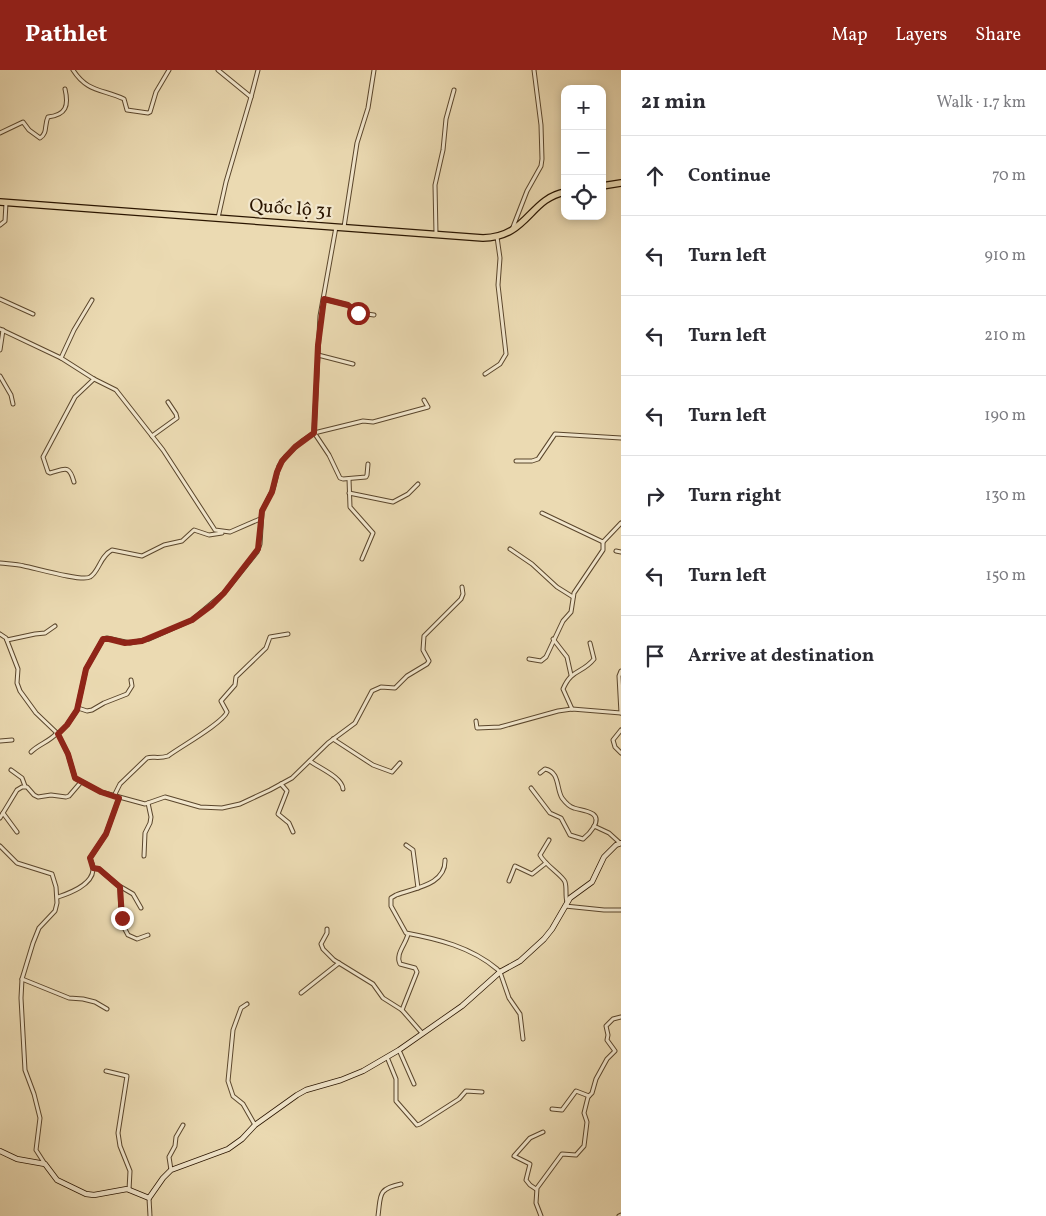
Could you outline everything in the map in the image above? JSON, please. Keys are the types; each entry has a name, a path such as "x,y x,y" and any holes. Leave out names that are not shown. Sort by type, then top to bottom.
{"highway":[{"path":"606,185 621,183"},
{"name":"Quốc lộ 31","path":"3,202 482,238 497,237 512,230 527,220 547,198 561,193"}],"street":[{"path":"73,70 88,87 123,99 127,110 148,113 150,112 156,92 169,70"},
{"path":"218,70 250,97"},
{"path":"218,219 226,182 258,70"},
{"path":"344,227 357,143 368,108 374,70"},
{"path":"512,230 527,191 541,166 542,159 541,125 534,70"},
{"path":"0,133 23,122 31,132 38,137 42,137 46,132 47,118 58,116 64,112 67,99 65,89"},
{"path":"436,234 436,185 443,153 446,119 454,90"},
{"path":"0,225 5,221 3,202"},
{"path":"336,227 320,316 314,433 329,455 339,477 349,479 367,476 368,464"},
{"path":"485,374 500,364 506,354 498,285 500,257 497,237"},
{"path":"0,299 33,314"},
{"path":"324,299 348,305 360,314 374,315"},
{"path":"61,358 74,330 92,300"},
{"path":"0,350 2,330 61,358 94,379 116,390 163,450 214,529 225,532"},
{"path":"318,355 353,364"},
{"path":"0,376 11,395 13,404"},
{"path":"74,482 71,473 67,469 48,472 43,457 75,397 94,379"},
{"path":"31,752 39,744 48,742 58,734 67,725 78,708 81,684 86,669 103,639 125,643 136,642 171,630 195,618 224,593 257,552 260,544 263,508 272,492 282,461 295,447 314,433 363,421 373,422 413,410 426,409 428,406 424,400"},
{"path":"152,436 177,418 168,402"},
{"path":"516,461 538,459 555,434 621,438"},
{"path":"349,479 350,507 373,533 362,559"},
{"path":"350,493 393,502 408,494 418,484"},
{"path":"542,513 603,542"},
{"path":"0,563 72,577 87,578 93,574 106,554 112,550 140,556 164,545 182,541 194,530 209,535 242,528 261,519"},
{"path":"529,658 538,661 543,660 563,621 571,612 574,603 573,597 602,552 603,542 621,523"},
{"path":"510,550 529,562 557,587 573,597"},
{"path":"616,551 621,552"},
{"path":"0,634 6,640 18,669 17,683 20,691 36,713 58,734 68,754 73,775 81,782 119,798 143,804 164,797 200,807 222,808 240,804 292,778 333,738 355,723 372,691 381,687 395,688 407,676 428,663 429,661 423,650 424,636 461,599 463,594 462,587"},
{"path":"6,640 45,634 55,626"},
{"path":"114,796 120,784 147,758 150,756 159,759 168,756 226,716 227,712 221,701 235,685 236,677 266,648 270,637 288,634"},
{"path":"553,639 567,657 571,675"},
{"path":"572,709 563,689 571,675 590,664 594,659 590,643"},
{"path":"476,721 476,728 479,729 500,727 572,709 621,713 619,676 621,671"},
{"path":"78,708 92,710 127,694 132,686 131,680"},
{"path":"621,730 613,740 616,750 621,753"},
{"path":"333,738 373,765 388,772 392,772 400,763"},
{"path":"0,741 12,740"},
{"path":"310,761 334,776 343,785 343,789"},
{"path":"531,788 550,813 561,818 570,835 583,839 597,822 594,814 574,808 563,799 557,780 551,771 546,769 540,773"},
{"path":"11,770 22,778 25,786 38,797 51,795 66,798 70,796 81,782"},
{"path":"281,784 286,793 278,814 289,823 293,832"},
{"path":"0,818 17,790 25,786"},
{"path":"58,897 80,888 92,874 93,868 90,858 106,834 119,798"},
{"path":"144,856 145,833 150,824 151,817 148,803"},
{"path":"3,813 17,832"},
{"path":"150,1216 149,1198 171,1170 228,1149 242,1139 255,1125 302,1092 359,1073 400,1052 422,1033 462,1006 500,972 526,957 548,935 570,898 592,882 604,856 621,843 609,833 594,826"},
{"path":"549,840 540,855 565,882 566,904"},
{"path":"406,845 413,850 418,888"},
{"path":"0,846 17,862 52,874 58,897 55,911 39,928 22,980 25,1070 40,1118 36,1150 57,1180 86,1194 94,1195 129,1190 149,1198"},
{"path":"445,860 445,869 442,874 432,882 396,894 391,900 391,906 405,932 408,934 442,940 485,960 500,972 509,998 520,1014 523,1039"},
{"path":"509,881 515,866 532,874 546,863"},
{"path":"93,868 99,869 120,887 134,894 141,908"},
{"path":"120,887 121,921 126,932 130,937 137,940 148,935"},
{"path":"566,904 604,910 621,910"},
{"path":"327,929 321,947 339,963 373,984 383,998 402,1010 422,1033"},
{"path":"402,1010 417,972 415,968 400,964 398,961 398,956 408,934"},
{"path":"301,993 339,963"},
{"path":"22,980 69,998 90,1001 108,1009"},
{"path":"247,1004 241,1008 233,1030 228,1081 234,1096 243,1104 255,1125"},
{"path":"541,1216 536,1203 536,1189 562,1154 576,1155 583,1149 587,1122 585,1111 589,1096 607,1059 614,1051 607,1040 606,1026 613,1019 621,1017"},
{"path":"400,1052 414,1084"},
{"path":"387,1057 396,1080 396,1101 416,1125 421,1124 456,1101 466,1091 482,1092"},
{"path":"106,1071 126,1076 118,1133 120,1146 130,1169 129,1190"},
{"path":"552,1109 562,1110 576,1092 589,1096"},
{"path":"171,1170 169,1157 175,1146 176,1137 183,1125"},
{"path":"536,1189 526,1180 530,1164 514,1156 530,1138 543,1132"},
{"path":"0,1151 17,1159 45,1164"},
{"path":"378,1216 382,1191 401,1184"}],"route":[{"path":"122,918 119,885 99,869 93,868 90,858 106,834 119,798 101,792 75,778 68,754 58,734 77,710 81,684 86,669 103,639 107,638 125,643 136,642 149,639 192,620 204,612 224,593 255,554 260,544 262,511 273,489 279,466 302,440 314,433 320,316 324,299 348,305 358,313"}]}
